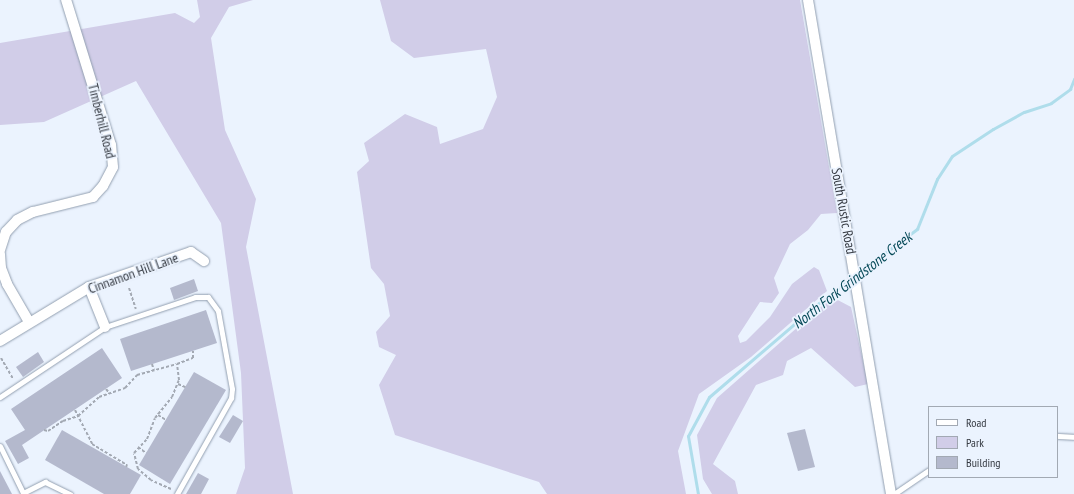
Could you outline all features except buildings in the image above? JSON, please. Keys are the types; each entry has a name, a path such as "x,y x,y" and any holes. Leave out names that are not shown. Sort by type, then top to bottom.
{"street":[{"name":"Timberhill Road","path":"0,250 6,232 17,220 33,212 92,197 104,186 114,167 111,145 66,0"},
{"name":"South Rustic Road","path":"808,0 892,494"},
{"name":"Cinnamon Hill Lane","path":"0,341 29,322 89,287 191,252 204,261"},
{"path":"0,254 1,268 7,284 29,322"},
{"path":"89,287 105,327"}],"lane":[{"path":"0,397 105,327 195,297 208,297 218,311 232,389 231,398 177,494"},
{"path":"1058,436 1074,437"},
{"path":"0,446 23,493 45,482 70,494"},
{"path":"892,494 928,471"}],"path":[{"path":"128,288 138,316"},
{"path":"44,430 48,432 63,421 79,415 94,400 125,388 137,375 193,358 193,351"},
{"path":"1,358 18,385"},
{"path":"152,364 154,371"},
{"path":"177,364 178,384 169,402 158,414 147,439 138,448 134,458 138,469 151,480 177,494"},
{"path":"178,384 185,387"},
{"path":"106,389 110,394"},
{"path":"75,410 79,415 92,444 127,464 126,467"},
{"path":"158,414 166,420"},
{"path":"138,448 146,453"}],"green space":[{"path":"197,0 253,0 229,7 211,38 225,130 256,199 246,247 293,494 236,494 245,468 241,373 221,223 136,81 44,122 0,125 0,43 175,13 194,23 200,17"},
{"path":"380,0 800,0 837,213 821,214 808,230 790,244 774,278 779,293 772,303 760,302 738,336 740,343 746,341 770,317 792,284 814,267 819,270 827,291 751,357 699,394 678,451 686,494 547,494 539,482 395,435 379,385 396,355 379,347 376,332 390,316 384,284 371,268 357,172 369,161 364,143 405,114 437,127 440,144 483,129 497,97 486,49 414,58 391,41"},
{"path":"832,297 851,307 868,384 855,387 811,348 787,361 783,375 756,385 713,464 735,481 738,494 712,494 703,479 697,435 717,398"}],"waterway":[{"name":"North Fork Grindstone Creek","path":"698,494 688,436 709,397 822,300 917,229 937,179 952,156 993,129 1024,112 1051,103 1070,89 1074,79"}]}
